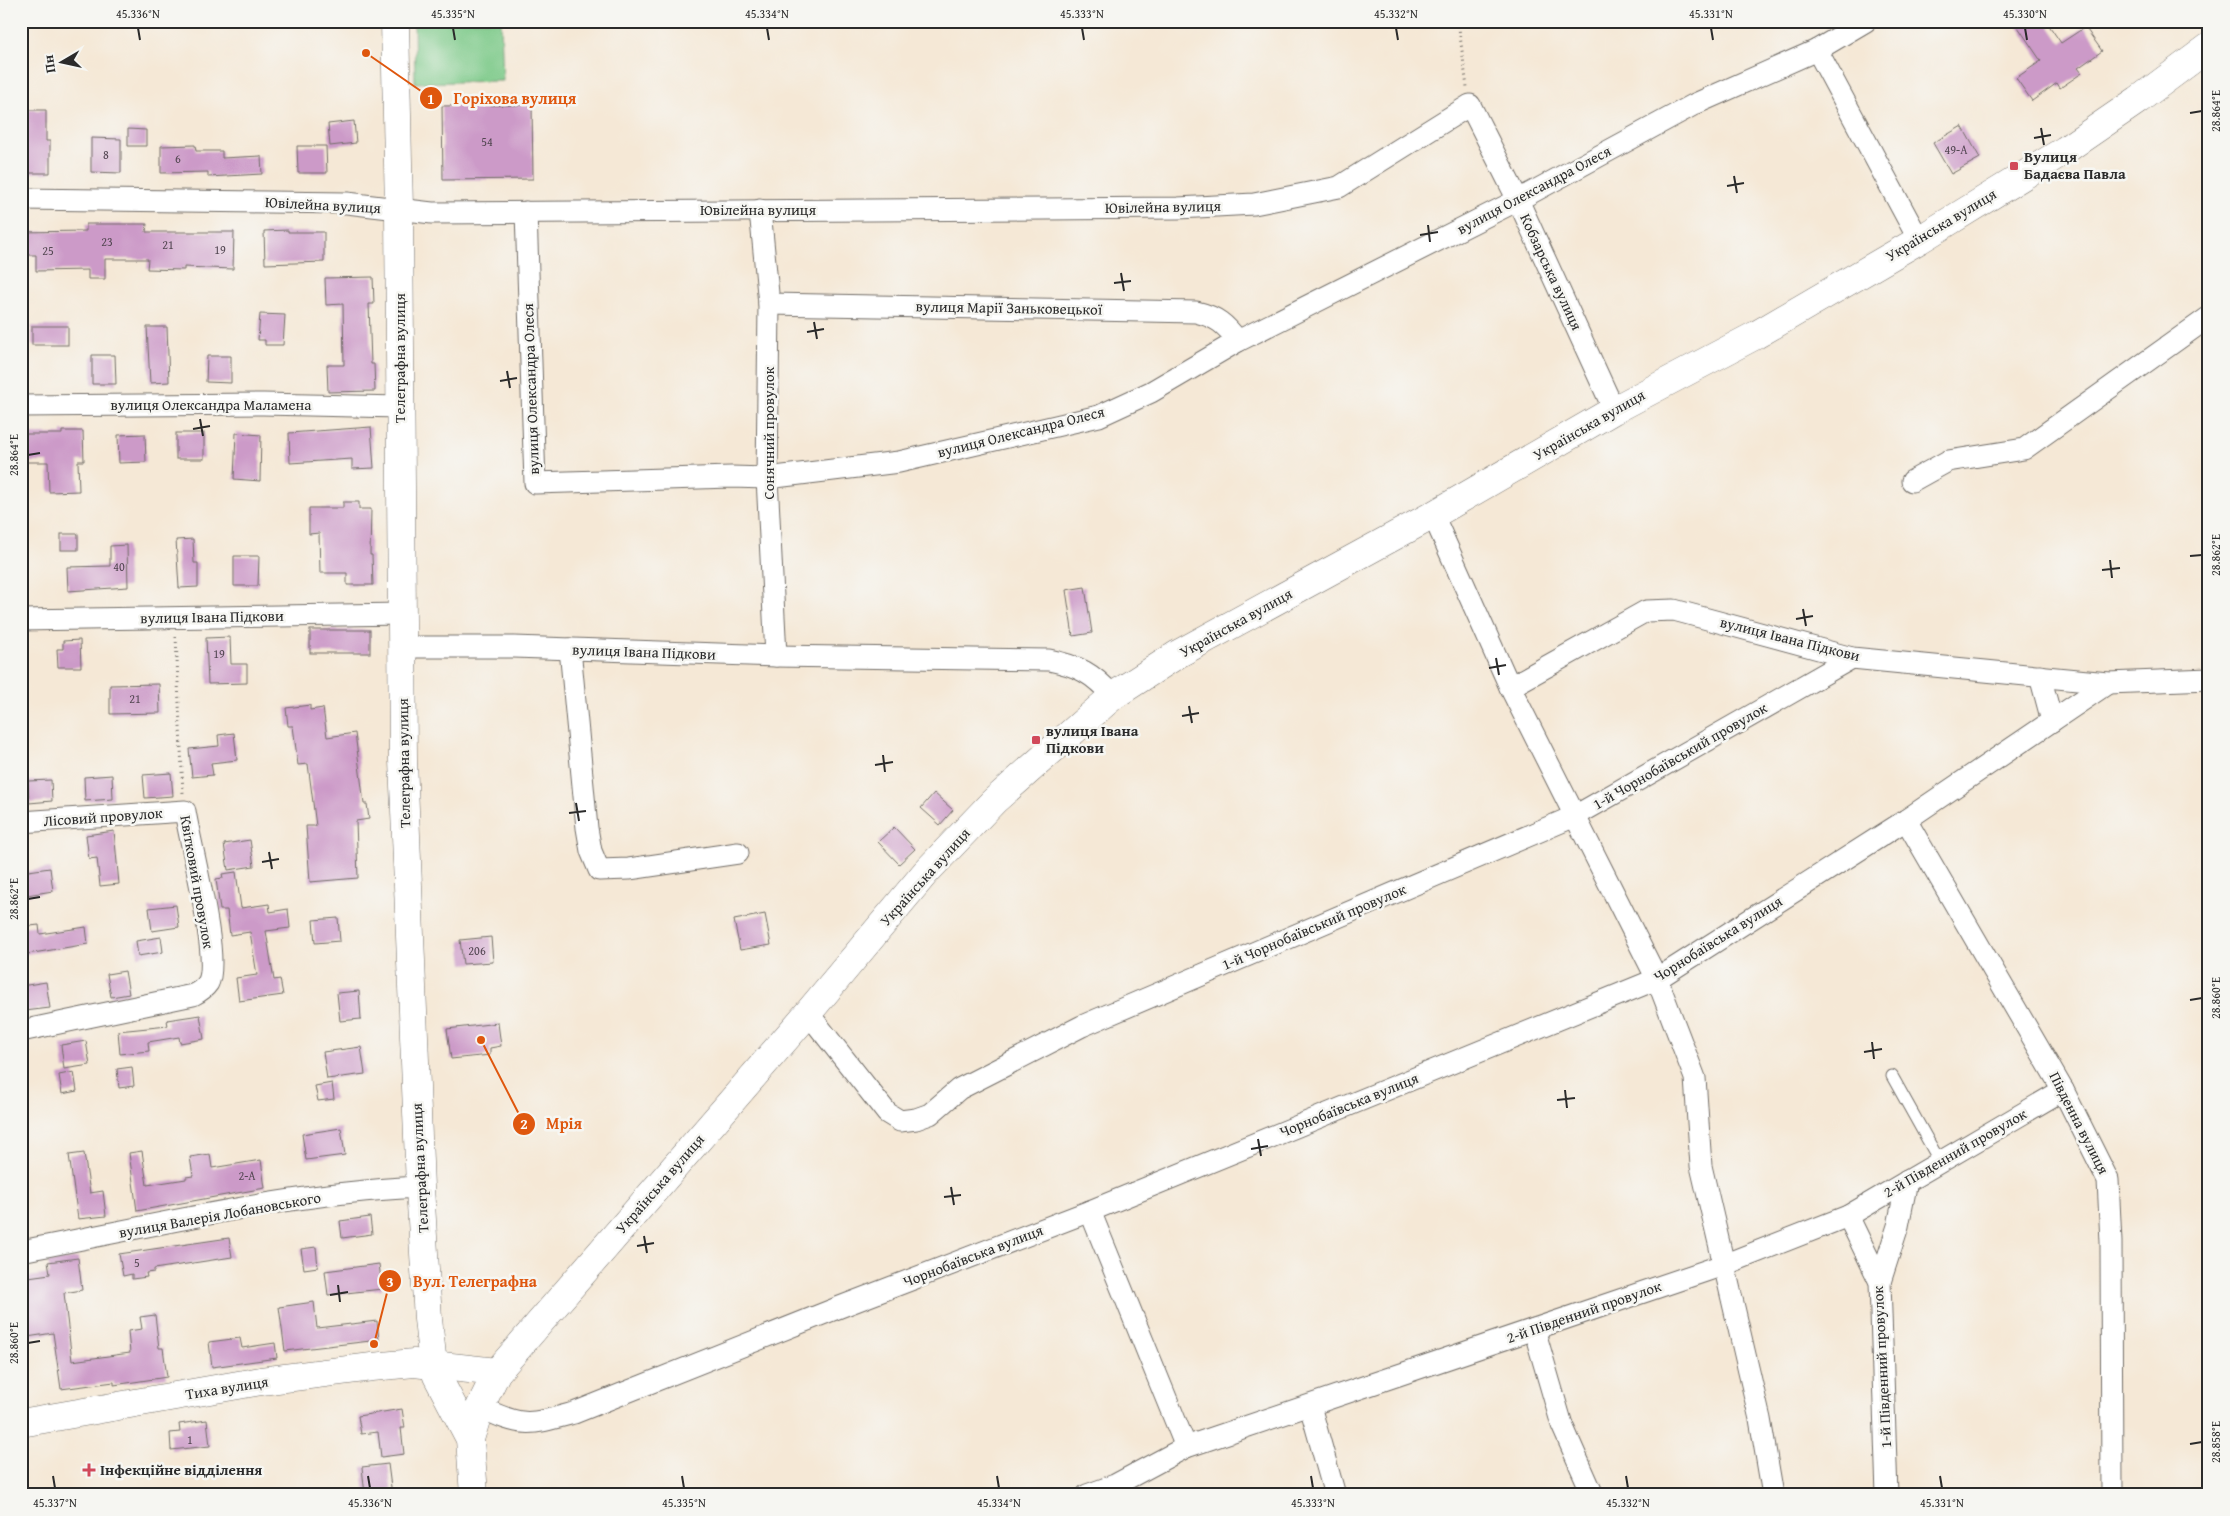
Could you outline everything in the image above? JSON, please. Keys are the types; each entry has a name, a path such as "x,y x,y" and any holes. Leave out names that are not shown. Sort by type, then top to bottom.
{"street":[{"name":"вулиця Олександра Олеся","path":"526,212 535,483 731,477 767,478 899,462 1099,416 1151,392 1238,341 1518,200 1695,104 1817,50 1866,21"},
{"name":"Телеграфна вулиця","path":"402,24 400,210 402,614 407,866 420,1187 428,1319 433,1365 470,1439 474,1495"},
{"name":"Українська вулиця","path":"470,1439 480,1407 497,1372 808,1013 926,872 980,815 1042,756 1113,696 1178,654 1433,515 1614,410 1756,335 1919,240 2065,150 2138,100 2209,47"},
{"path":"1817,50 1919,240"},
{"name":"Кобзарська вулиця","path":"1470,105 1518,200 1614,410"},
{"name":"Ювілейна вулиця","path":"21,198 347,203 432,213 1178,208 1254,204 1339,187 1470,105"},
{"name":"Сонячний провулок","path":"760,210 769,304 767,478 776,656"},
{"name":"вулиця Марії Заньковецької","path":"769,304 1196,312 1213,316 1229,329 1238,341"},
{"path":"1912,481 1948,462 2024,449 2209,317"},
{"name":"вулиця Олександра Маламена","path":"21,406 262,404 400,407"},
{"path":"1433,515 1510,687 1657,979 1696,1078 1701,1166 1726,1264 1760,1419 1773,1495"},
{"name":"вулиця Івана Підкови","path":"1510,687 1646,611 1674,610 1852,658 2108,683 2209,679"},
{"name":"вулиця Івана Підкови","path":"21,620 402,614"},
{"name":"вулиця Івана Підкови","path":"403,648 570,649 776,656 1049,660 1076,666 1098,679 1113,696"},
{"path":"570,649 589,841 598,870 629,869 738,853"},
{"name":"1-й Чорнобаївський провулок","path":"808,1013 887,1113 900,1121 916,1119 930,1114 959,1089 1082,1026 1575,816 1852,658"},
{"path":"2040,676 2052,721"},
{"name":"Чорнобаївська вулиця","path":"480,1407 516,1423 535,1423 574,1413 840,1307 1090,1211 1657,979 1906,820 2108,683"},
{"name":"Лісовий провулок","path":"21,822 185,811"},
{"name":"Квітковий провулок","path":"21,1031 174,1000 202,990 209,982 207,926 185,811"},
{"name":"Південна вулиця","path":"1906,820 2063,1090 2108,1180 2112,1495"},
{"name":"2-й Південний провулок","path":"1087,1495 1115,1485 1186,1448 1726,1264 1848,1216 2063,1090"},
{"path":"1880,1282 1898,1226 1907,1181"},
{"name":"вулиця Валерія Лобановського","path":"21,1251 254,1207 349,1193 420,1187"},
{"path":"1090,1211 1186,1448"},
{"name":"1-й Південний провулок","path":"1848,1216 1880,1282 1887,1495"},
{"path":"1534,1329 1562,1425 1593,1495"},
{"name":"Тиха вулиця","path":"21,1423 271,1380 402,1364 433,1365 497,1372"},
{"path":"1310,1406 1335,1495"}],"lane":[{"path":"1892,1076 1940,1162"}],"path":[{"path":"1458,21 1470,105"},
{"path":"402,24 455,24"},
{"name":"Квітковий провулок","path":"175,617 177,690 185,811"}],"green space":[{"path":"414,21 501,21 503,81 415,83"}],"building":[{"path":"2014,21 2046,21 2061,43 2085,27 2102,51 2078,68 2082,73 2060,88 2057,83 2032,101 2016,78 2041,61"},
{"path":"532,105 533,179 443,180 442,106"},
{"path":"22,110 46,110 46,141 50,141 50,173 21,173"},
{"path":"354,121 356,143 330,146 328,124"},
{"path":"1962,126 1980,158 1951,174 1933,143"},
{"path":"128,129 146,130 146,146 128,146"},
{"path":"91,138 121,139 121,173 91,172"},
{"path":"195,145 196,151 222,151 222,158 261,156 262,174 208,177 208,172 161,173 161,146"},
{"path":"297,146 326,146 327,173 298,173"},
{"path":"86,224 147,224 146,232 234,232 233,269 184,267 184,270 147,269 148,259 105,259 105,279 88,279 88,270 36,271 36,255 21,255 21,232 86,231"},
{"path":"288,230 288,232 324,232 324,262 265,264 264,231"},
{"path":"373,277 374,304 369,304 371,364 374,364 375,391 328,392 327,365 344,365 343,304 326,305 325,278"},
{"path":"260,314 285,315 283,345 265,345 265,340 258,340"},
{"path":"32,326 68,326 68,345 32,345"},
{"path":"147,327 167,327 169,382 150,383"},
{"path":"92,355 115,355 116,384 92,384"},
{"path":"207,356 231,356 231,383 206,382"},
{"path":"371,427 374,468 352,469 352,459 290,463 289,433"},
{"path":"62,431 83,431 84,461 78,461 79,491 49,492 48,462 21,462 21,434 62,434"},
{"path":"176,433 204,433 204,459 176,459"},
{"path":"236,433 261,435 260,481 234,479"},
{"path":"145,434 146,462 119,463 118,435"},
{"path":"343,502 359,502 359,509 371,509 370,555 372,555 373,585 347,585 347,573 320,573 319,533 309,534 309,508 343,508"},
{"path":"61,534 78,534 78,550 61,550"},
{"path":"193,539 194,563 198,563 198,587 179,588 176,540"},
{"path":"127,545 128,587 68,591 67,567 110,566 110,546"},
{"path":"234,556 259,556 258,586 234,586"},
{"path":"1085,587 1092,633 1073,636 1066,590"},
{"path":"310,630 370,630 370,653 310,653"},
{"path":"230,637 231,664 247,664 247,683 208,684 206,638"},
{"path":"80,640 81,667 58,667 57,649 63,649 63,641"},
{"path":"159,684 160,713 110,714 110,685"},
{"path":"310,705 310,710 323,708 327,737 355,733 364,804 367,804 369,819 356,821 358,878 310,882 306,826 316,826 308,764 298,765 293,726 288,726 286,708"},
{"path":"234,733 237,760 211,763 213,775 192,777 189,749 219,746 218,735"},
{"path":"171,773 173,796 145,798 143,775"},
{"path":"112,775 113,799 85,801 84,777"},
{"path":"51,780 52,801 29,803 28,781"},
{"path":"934,793 953,810 940,825 921,808"},
{"path":"894,827 915,849 899,864 878,842"},
{"path":"114,831 119,884 100,886 97,858 89,859 86,835"},
{"path":"250,840 254,866 228,870 224,844"},
{"path":"50,868 53,891 21,896 21,872"},
{"path":"236,872 241,908 269,904 270,912 288,909 290,928 266,931 274,980 280,979 283,995 239,1001 236,978 257,975 250,932 230,935 227,910 220,910 216,879 223,878 222,874"},
{"path":"176,905 179,927 152,931 149,908"},
{"path":"765,914 771,945 740,950 734,920"},
{"path":"338,918 340,941 315,943 313,920"},
{"path":"39,925 40,934 86,927 88,944 21,955 21,927"},
{"path":"161,937 163,952 138,956 136,941"},
{"path":"491,937 493,962 463,964 460,940"},
{"path":"125,971 129,994 111,997 107,974"},
{"path":"46,982 50,1008 25,1011 21,986"},
{"path":"359,991 361,1019 340,1021 337,993"},
{"path":"200,1015 204,1039 180,1043 179,1037 148,1042 149,1051 120,1054 118,1031 168,1026 167,1020"},
{"path":"498,1023 501,1046 490,1048 490,1055 451,1059 447,1029"},
{"path":"86,1041 90,1065 64,1069 61,1045"},
{"path":"361,1047 365,1074 327,1079 323,1052"},
{"path":"132,1067 134,1086 119,1088 117,1069"},
{"path":"74,1072 77,1091 62,1094 59,1075"},
{"path":"332,1083 334,1099 318,1101 315,1086"},
{"path":"341,1128 345,1155 306,1160 302,1134"},
{"path":"142,1151 147,1185 186,1179 186,1177 193,1176 190,1157 210,1154 212,1168 261,1160 265,1188 137,1211 129,1153"},
{"path":"84,1153 90,1193 103,1191 106,1216 78,1219 69,1155"},
{"path":"370,1217 372,1234 342,1238 340,1221"},
{"path":"229,1238 232,1257 154,1269 154,1272 146,1273 147,1277 132,1279 132,1274 123,1276 119,1254"},
{"path":"316,1247 318,1267 304,1269 301,1249"},
{"path":"78,1258 82,1290 64,1293 72,1361 130,1353 128,1331 142,1329 140,1317 155,1315 159,1348 163,1348 167,1377 114,1385 114,1382 61,1389 53,1333 21,1338 21,1278 50,1274 48,1262"},
{"path":"379,1264 382,1289 328,1295 325,1271"},
{"path":"314,1302 317,1328 377,1321 379,1340 285,1351 279,1307"},
{"path":"240,1338 242,1348 275,1343 277,1358 212,1367 209,1342"},
{"path":"402,1409 405,1428 401,1428 404,1454 381,1457 378,1432 361,1434 358,1416"},
{"path":"207,1420 210,1446 171,1450 170,1433 180,1432 179,1424"},
{"path":"388,1464 392,1495 365,1495 362,1467"}],"place":[{"name":"Горіхова вулиця","path":"366,53"},
{"name":"Вулиця Бадаєва Павла","path":"2014,166"},
{"name":"вулиця Івана Підкови","path":"1036,740"},
{"name":"Мрія","path":"481,1040"},
{"name":"Вул. Телеграфна","path":"374,1344"},
{"name":"Інфекційне відділення","path":"89,1470"}]}
